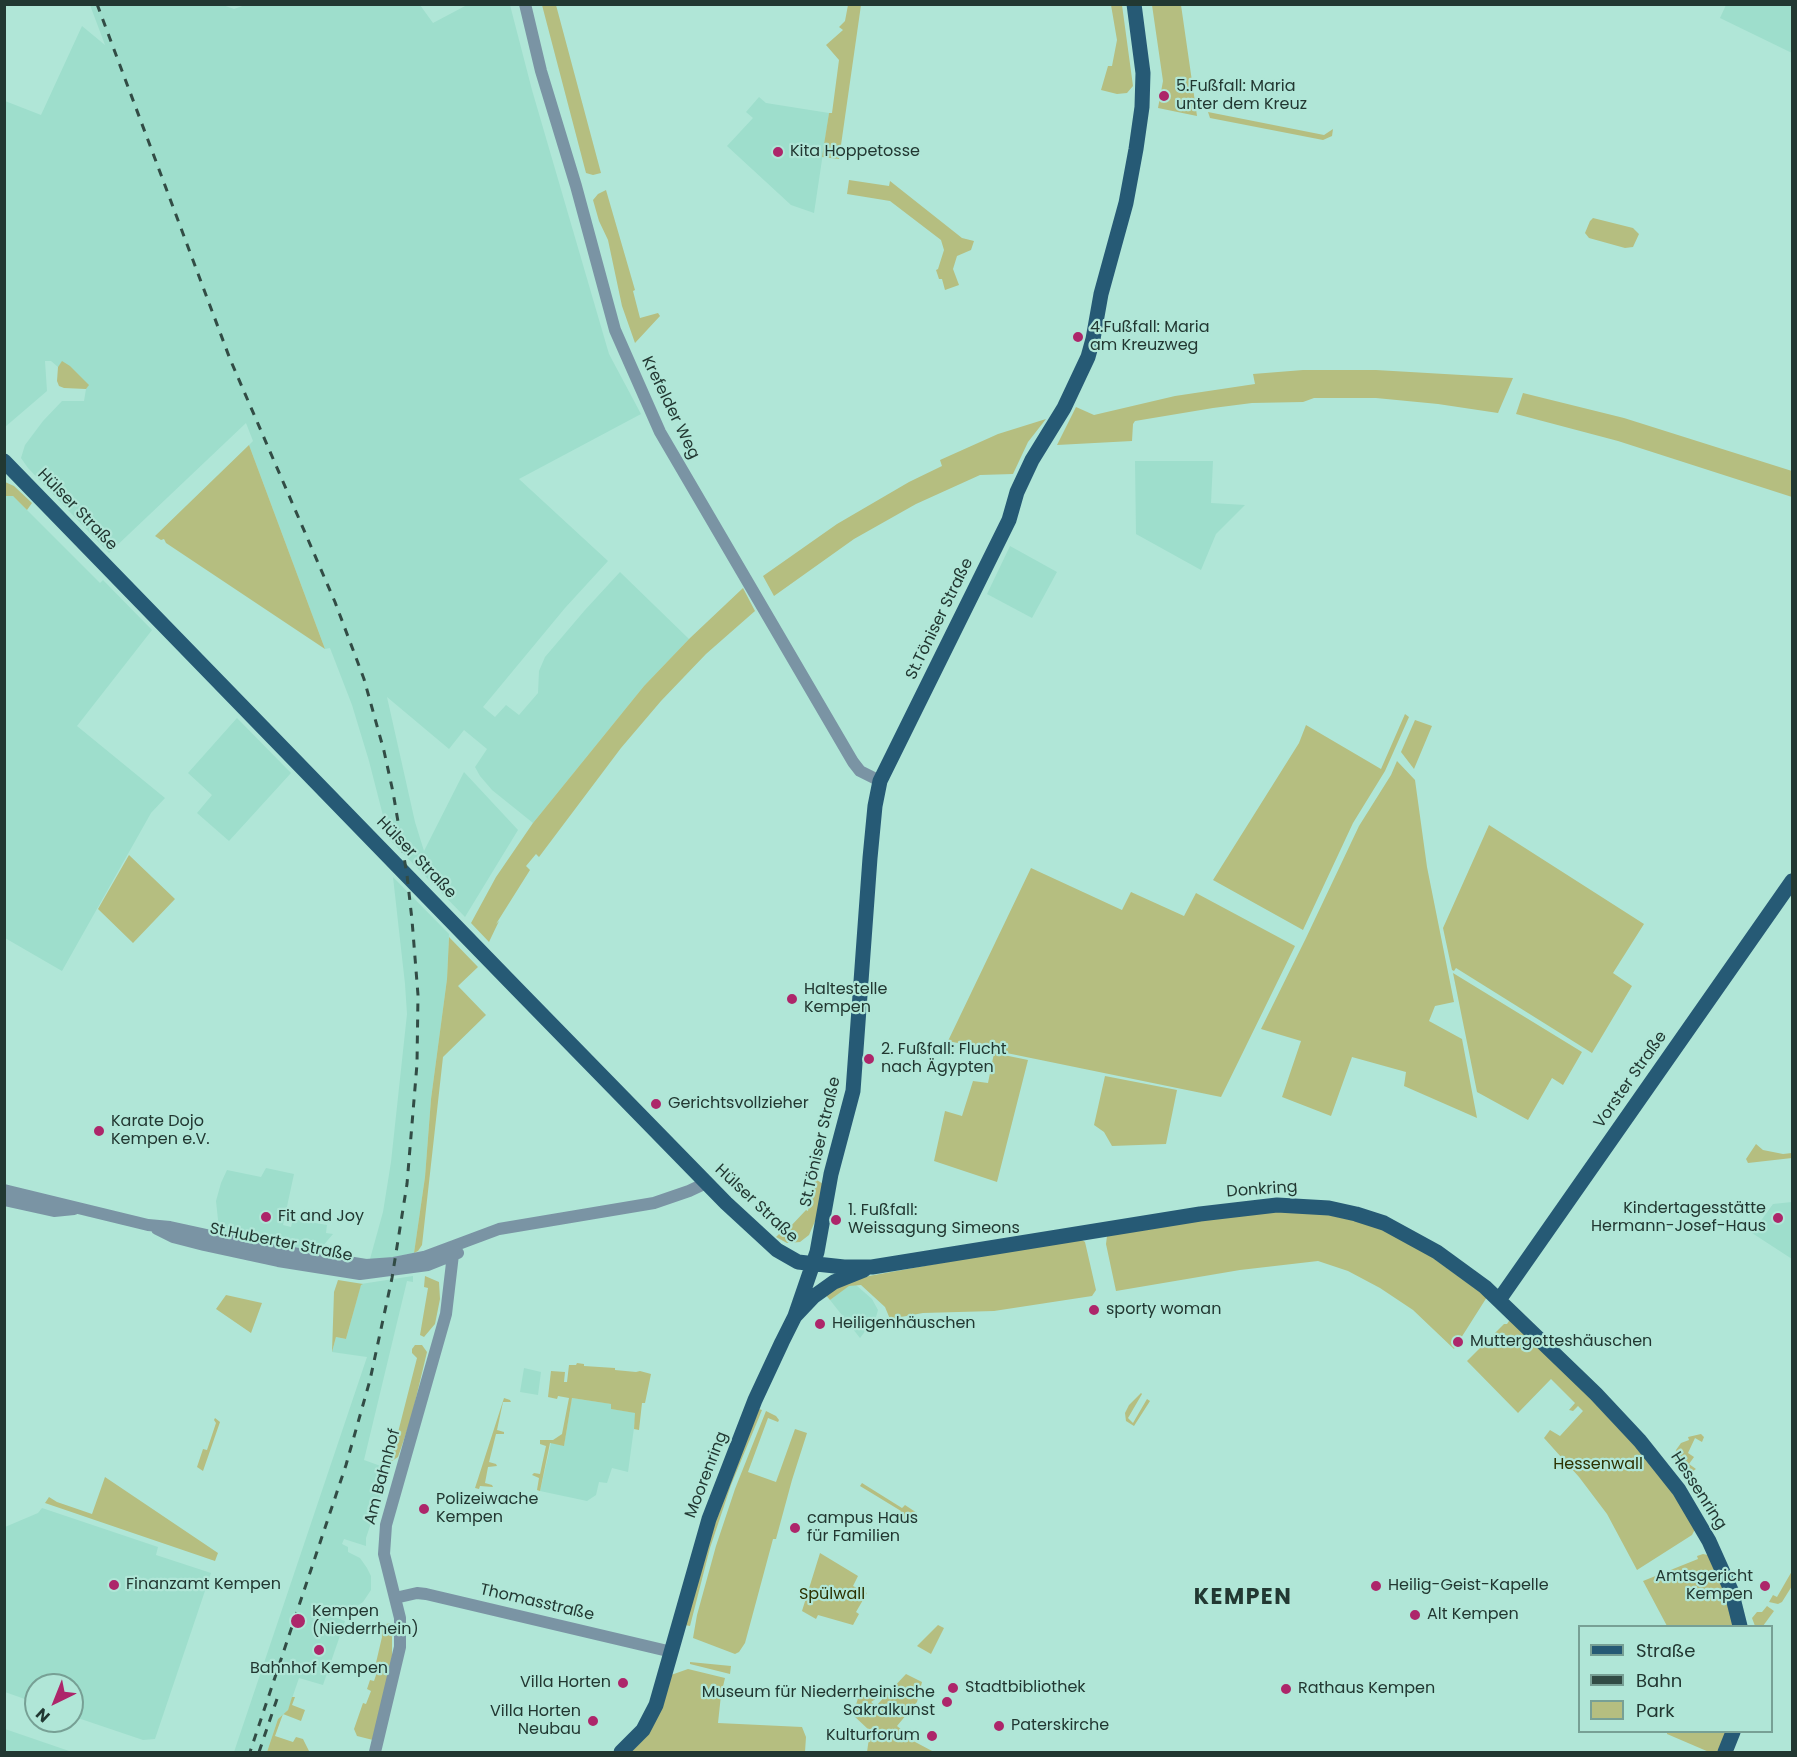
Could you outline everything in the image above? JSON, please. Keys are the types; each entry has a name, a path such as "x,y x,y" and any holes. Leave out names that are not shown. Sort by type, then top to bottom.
{"main road":[{"name":"St.Töniser Straße","path":"813,1263 819,1243 831,1174 853,1091 870,858 880,781 1009,520 1017,492 1032,460 1064,408 1088,357 1101,294 1126,203 1139,128 1143,73 1134,4"},
{"name":"Hülser Straße","path":"4,461 706,1183 775,1249 798,1262 813,1263"},
{"name":"Vorster Straße","path":"1500,1300 1792,881"},
{"name":"Donkring","path":"813,1263 843,1267 872,1267 1239,1208 1296,1205 1329,1208 1356,1214 1398,1230 1444,1256 1500,1300 1596,1394"},
{"path":"795,1316 813,1263"},
{"name":"Donkring","path":"795,1316 813,1297 827,1287 872,1267"},
{"name":"Moorenring","path":"621,1752 638,1737 650,1718 672,1652 709,1519 755,1401 795,1316"},
{"name":"Hessenring","path":"1596,1394 1652,1455 1693,1512 1724,1573 1740,1625"},
{"path":"1725,1752 1731,1733"}],"street":[{"name":"Krefelder Weg","path":"525,4 541,71 576,186 615,330 660,432 853,762 860,771 880,781"},
{"name":"St.Huberter Straße","path":"4,1190 148,1225 170,1227 280,1251 366,1265 388,1264 454,1250 499,1229 654,1203 706,1183"},
{"name":"St.Huberter Straße","path":"4,1200 58,1211 77,1208"},
{"name":"Am Bahnhof","path":"375,1752 400,1647 400,1618 384,1554 386,1525 446,1314 454,1250"},
{"name":"Thomasstraße","path":"395,1598 417,1593 426,1594 672,1652"}],"shaded area":[{"path":"220,4 234,9 248,4 420,5 433,23 467,5 510,5 532,90 609,354 641,414 519,479 608,561 565,608 483,707 495,717 506,705 519,715 538,693 539,671 545,657 620,572 689,639 644,686 533,823 492,790 480,776 475,767 487,749 464,730 449,749 387,697 415,822 424,851 464,772 518,830 465,917 389,839 352,705 330,648 325,649 249,445 253,441 246,423 109,553 21,458 25,445 43,421 62,401 84,401 88,385 62,362 58,367 51,361 45,361 47,391 5,427 5,101 41,115 82,26 105,45 90,5"},
{"path":"1726,5 1792,5 1792,53 1720,18"},
{"name":"Kita Hoppetosse","path":"759,97 766,103 829,113 814,213 791,205 727,146 753,118 746,112"},
{"path":"1135,461 1213,461 1211,503 1245,505 1216,534 1201,570 1136,534"},
{"path":"5,496 13,496 100,583 103,580 152,630 77,726 165,798 151,813 62,971 5,938"},
{"path":"1010,546 1057,572 1032,618 987,594"},
{"path":"237,718 291,773 229,841 197,813 212,795 188,773"},
{"path":"393,877 449,934 447,979 431,1099 425,1177 414,1253 380,1260 370,1259 383,1212 391,1162 407,1014"},
{"path":"266,1168 294,1174 283,1225 291,1227 293,1219 327,1225 326,1233 333,1234 322,1247 310,1251 223,1233 219,1229 216,1201 227,1170 261,1177"},
{"name":"Kindertagesstätte Hermann-Josef-Haus","path":"1792,1202 1792,1259 1752,1233 1773,1204"},
{"path":"413,1276 413,1282 407,1281 364,1460 389,1469 366,1538 366,1546 344,1539 342,1544 348,1547 348,1552 360,1558 367,1568 371,1576 371,1590 363,1602 353,1609 343,1612 330,1610 329,1615 345,1621 323,1685 299,1678 288,1710 278,1719 267,1752 234,1752 367,1357 332,1352 336,1337 346,1339 361,1284"},
{"path":"849,1285 856,1285 872,1299 878,1310 876,1317 860,1338 830,1300"},
{"path":"524,1368 541,1372 538,1395 520,1392"},
{"path":"572,1398 612,1404 612,1409 636,1413 628,1472 612,1468 607,1483 599,1482 596,1495 587,1501 540,1491 551,1443 564,1445"},
{"path":"42,1508 158,1547 156,1555 211,1573 155,1739 143,1740 84,1720 84,1673 24,1673 24,1699 5,1692 5,1527 38,1513"},
{"path":"5,1729 72,1752 5,1752"}],"green space":[{"path":"542,5 556,5 601,173 593,175 586,173"},
{"path":"848,5 861,5 839,159 822,157 829,113 832,113 839,60 826,45 843,30 839,27 845,21"},
{"path":"1111,5 1122,5 1133,86 1127,93 1117,94 1101,90 1108,66 1112,66 1117,40"},
{"path":"1152,5 1181,5 1197,116 1158,108 1163,81"},
{"path":"1208,112 1324,135 1333,129 1332,136 1323,140 1210,118"},
{"path":"849,180 889,186 890,181 962,238 974,241 971,250 957,256 953,269 959,285 945,290 942,279 939,279 936,270 944,250 941,240 890,201 847,194"},
{"path":"606,190 635,290 633,291 640,318 658,313 660,316 635,343 622,306 608,240 593,200"},
{"path":"1593,218 1633,228 1639,234 1633,247 1625,248 1589,238 1585,233"},
{"path":"62,361 89,385 86,389 59,386 58,367"},
{"path":"1303,370 1376,370 1513,378 1498,413 1376,398 1314,398 1303,402 1252,403 1213,408 1135,421 1132,441 1057,445 1076,407 1094,415 1175,396 1255,384 1253,374"},
{"path":"1523,393 1624,418 1792,471 1792,497 1618,441 1516,414"},
{"path":"1046,419 1028,442 1013,474 980,475 916,504 854,539 774,596 763,576 837,524 909,482 942,466 940,460 998,434"},
{"path":"249,445 325,649 166,543 164,539 161,540 155,536"},
{"path":"5,482 14,486 32,503 27,510 13,496 5,496"},
{"path":"743,588 755,611 706,654 661,701 621,748 539,857 536,854 526,866 530,870 496,924 499,921 489,942 471,923 496,877 533,823 644,686"},
{"path":"1405,714 1409,717 1385,771 1353,823 1303,930 1213,880 1299,743 1306,725 1381,769"},
{"path":"1415,720 1432,726 1414,769 1401,752"},
{"path":"1397,761 1415,780 1427,867 1454,1002 1435,1006 1429,1021 1462,1039 1477,1118 1404,1086 1406,1072 1352,1057 1331,1116 1282,1097 1301,1041 1261,1029 1359,826 1391,775"},
{"path":"1489,825 1644,924 1613,973 1632,986 1592,1053 1456,968 1452,970 1443,928"},
{"path":"129,855 175,899 133,943 98,909"},
{"path":"1031,868 1122,910 1131,892 1184,916 1196,893 1295,946 1221,1097 948,1041"},
{"path":"449,937 478,967 458,986 486,1015 443,1057 422,1245 414,1253 425,1177 431,1099 447,979"},
{"path":"1453,973 1582,1052 1563,1085 1552,1078 1528,1120 1477,1092"},
{"path":"994,1053 1028,1060 997,1182 934,1161 945,1111 962,1116 973,1081 988,1083"},
{"path":"1105,1076 1177,1090 1166,1144 1112,1146 1104,1132 1094,1125"},
{"path":"1756,1144 1763,1150 1783,1154 1792,1153 1792,1158 1748,1163 1746,1159"},
{"path":"814,1178 823,1184 816,1219 809,1235 800,1242 787,1243 776,1237 787,1226 789,1228 806,1210 808,1211"},
{"path":"1311,1211 1369,1224 1411,1242 1487,1297 1454,1349 1413,1310 1380,1288 1348,1271 1318,1261 1240,1270 1116,1291 1106,1244 1107,1236 1239,1213"},
{"path":"1079,1238 1085,1242 1096,1290 1092,1296 994,1311 923,1313 890,1319 885,1307 861,1285 849,1286 830,1300 824,1293 842,1284 869,1276"},
{"path":"425,1276 439,1282 440,1299 435,1324 424,1337 420,1335 428,1288 424,1287"},
{"path":"338,1280 363,1284 346,1339 336,1337 332,1352 334,1292"},
{"path":"226,1295 262,1303 251,1333 216,1309"},
{"name":"Hessenwall","path":"1511,1318 1552,1357 1660,1473 1695,1529 1692,1535 1637,1570 1607,1514 1579,1477 1544,1438 1550,1430 1560,1436 1583,1411 1578,1406 1573,1411 1569,1410 1575,1403 1551,1379 1518,1413 1467,1361"},
{"path":"415,1345 422,1345 427,1352 411,1419 398,1457 392,1461 385,1457 387,1452 393,1452 417,1358 412,1353"},
{"path":"584,1364 584,1366 651,1374 645,1403 642,1403 639,1430 634,1429 635,1413 611,1409 611,1404 572,1398 564,1446 550,1443 540,1491 537,1490 539,1478 532,1475 540,1474 546,1446 540,1444 540,1440 553,1440 562,1434 569,1398 548,1397 551,1371 565,1372 564,1382 567,1382 569,1365"},
{"path":"1141,1393 1128,1418 1133,1423 1147,1399 1150,1401 1134,1426 1126,1421 1125,1413 1129,1405"},
{"path":"504,1398 511,1402 503,1402 497,1430 504,1434 496,1434 489,1462 497,1466 488,1467 485,1483 493,1487 475,1488"},
{"path":"759,1409 762,1410 731,1485 710,1548 690,1626 685,1625 709,1539"},
{"path":"766,1411 779,1420 778,1422 768,1418 748,1472 776,1482 795,1429 807,1433 776,1539 773,1539 745,1643 735,1654 693,1638 716,1546 735,1489"},
{"path":"215,1418 220,1422 203,1471 197,1467 203,1449 207,1450 216,1423"},
{"path":"1701,1434 1704,1437 1702,1442 1695,1438 1688,1453 1694,1457 1689,1464 1696,1469 1684,1477 1675,1461 1676,1450 1681,1443 1689,1440 1688,1437"},
{"path":"105,1477 218,1553 215,1561 45,1503 49,1497 92,1514"},
{"path":"862,1483 902,1508 905,1505 917,1513 913,1523 901,1523 896,1519 901,1511 860,1486"},
{"name":"Spülwall","path":"820,1553 858,1576 853,1586 867,1593 856,1612 859,1614 853,1625 818,1615 816,1619 802,1611"},
{"path":"1708,1555 1721,1579 1734,1625 1666,1625 1643,1581 1698,1559 1697,1556"},
{"path":"1792,1571 1792,1586 1782,1602 1778,1604 1769,1602 1773,1595 1777,1597"},
{"path":"1767,1606 1774,1611 1764,1625 1755,1625 1752,1618 1757,1612 1762,1612"},
{"path":"392,1623 392,1657 373,1740 357,1736 354,1729 363,1703 366,1704 371,1691 367,1689 370,1680 374,1681 378,1669 375,1667 382,1637 380,1625"},
{"path":"938,1625 944,1628 931,1654 917,1646"},
{"path":"690,1662 731,1666 730,1674 690,1664"},
{"path":"688,1669 725,1678 718,1723 802,1727 806,1737 805,1752 631,1752 644,1739 671,1675"},
{"path":"906,1674 922,1682 917,1702 897,1726 903,1731 902,1735 934,1752 867,1752 870,1731 853,1715 858,1698 868,1695 873,1690 880,1696 871,1702 876,1706"},
{"path":"292,1697 295,1697 292,1705 305,1710 301,1721 283,1714 288,1710"},
{"path":"283,1715 275,1736 293,1742 296,1737 303,1739 309,1751 267,1752 278,1719"},
{"path":"1726,1733 1718,1752 1709,1752 1667,1734"}],"railway":[{"path":"97,4 230,359 335,602 364,679 393,792 412,920 418,995 417,1064 407,1184 392,1278 370,1380 346,1465 250,1752"},
{"path":"259,1752 279,1693"}],"place":[{"name":"5.Fußfall: Maria unter dem Kreuz","path":"1164,96"},
{"name":"Kita Hoppetosse","path":"778,152"},
{"name":"4.Fußfall: Maria am Kreuzweg","path":"1078,337"},
{"name":"Haltestelle Kempen","path":"792,999"},
{"name":"2. Fußfall: Flucht nach Ägypten","path":"869,1059"},
{"name":"Gerichtsvollzieher","path":"656,1104"},
{"name":"Karate Dojo Kempen e.V.","path":"99,1131"},
{"name":"Fit and Joy","path":"266,1217"},
{"name":"Kindertagesstätte Hermann-Josef-Haus","path":"1778,1218"},
{"name":"1. Fußfall: Weissagung Simeons","path":"836,1220"},
{"name":"sporty woman","path":"1094,1310"},
{"name":"Heiligenhäuschen","path":"820,1324"},
{"name":"Muttergotteshäuschen","path":"1458,1342"},
{"name":"Polizeiwache Kempen","path":"424,1509"},
{"name":"campus Haus für Familien","path":"795,1528"},
{"name":"Finanzamt Kempen","path":"114,1585"},
{"name":"Heilig-Geist-Kapelle","path":"1376,1586"},
{"name":"Amtsgericht Kempen","path":"1765,1586"},
{"name":"Alt Kempen","path":"1415,1615"},
{"name":"Kempen (Niederrhein)","path":"298,1621"},
{"name":"Bahnhof Kempen","path":"319,1650"},
{"name":"Villa Horten","path":"623,1683"},
{"name":"Stadtbibliothek","path":"953,1688"},
{"name":"Rathaus Kempen","path":"1286,1689"},
{"name":"Museum für Niederrheinische Sakralkunst","path":"947,1702"},
{"name":"Villa Horten Neubau","path":"593,1721"},
{"name":"Paterskirche","path":"999,1726"},
{"name":"Kulturforum","path":"932,1736"}],"district":[{"name":"KEMPEN","path":"1243,1598"}]}
